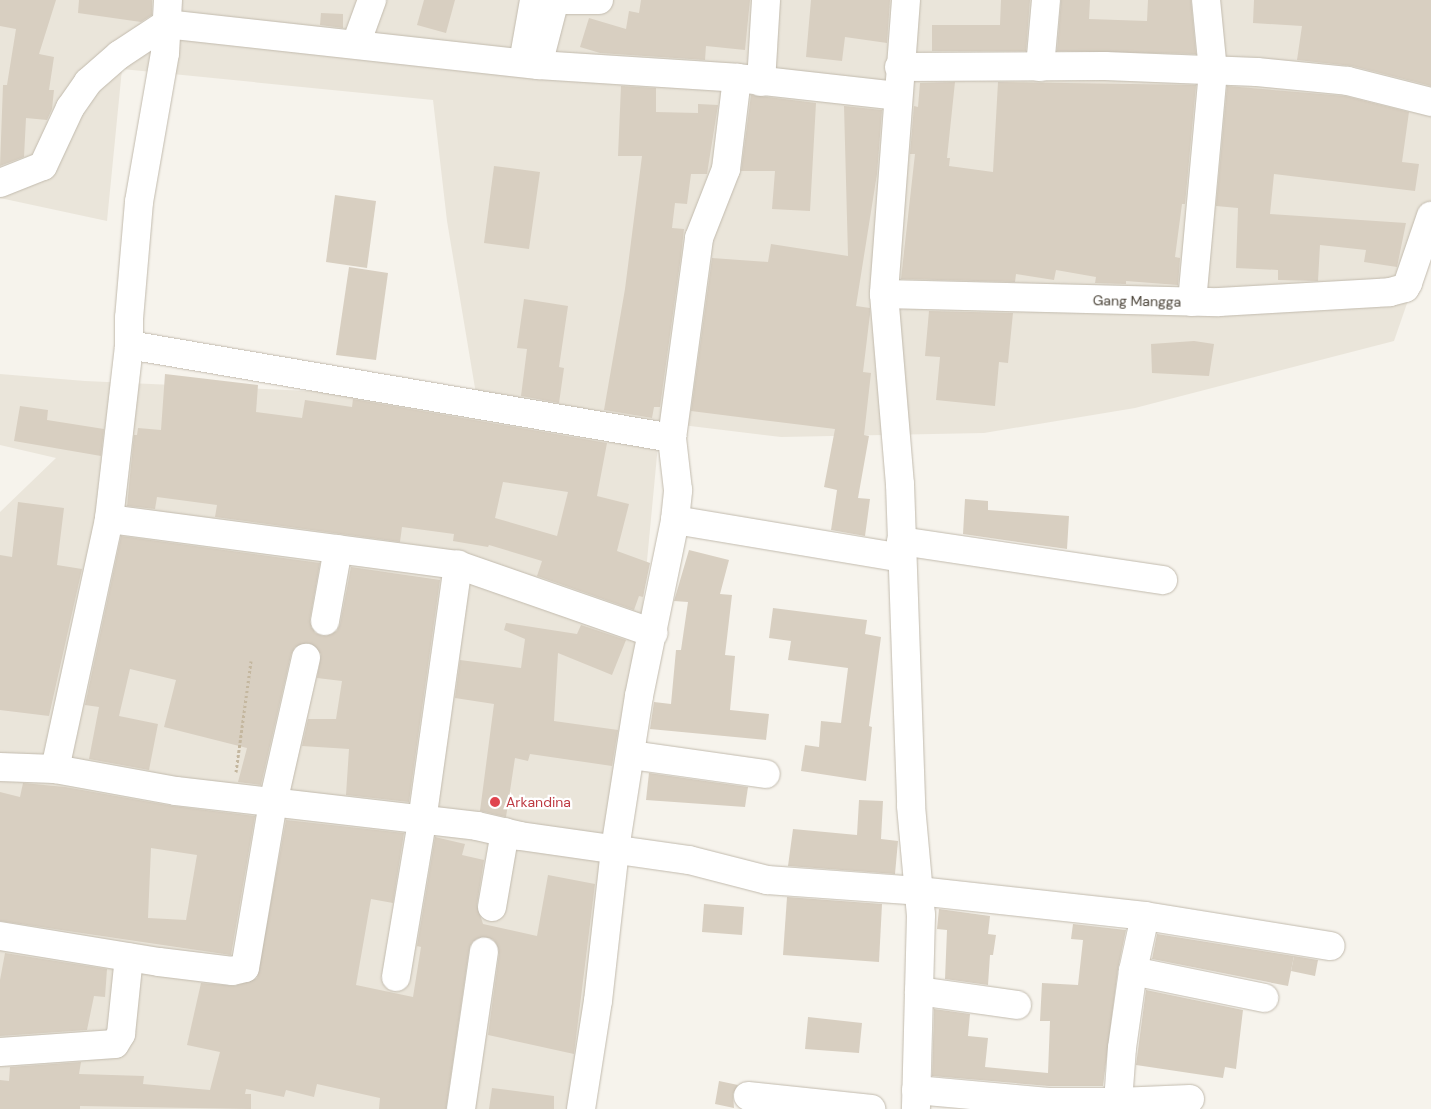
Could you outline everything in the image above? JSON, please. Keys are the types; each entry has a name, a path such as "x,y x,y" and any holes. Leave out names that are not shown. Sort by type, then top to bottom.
{"street":[{"path":"356,44 372,0"},
{"path":"531,63 534,0"},
{"path":"531,63 554,3 558,0 599,0"},
{"path":"581,1109 598,1001 615,849 632,755 639,696 674,520 678,490 672,438 699,238 726,169 749,80 766,0"},
{"path":"906,0 899,67 884,294 900,484 911,806 918,891 919,991 916,1099 1065,1106 1118,1106 1190,1098"},
{"path":"1040,67 1046,0"},
{"path":"1192,302 1213,71 1206,0"},
{"path":"167,12 356,44 531,63 749,80 897,96"},
{"path":"0,183 43,166 70,108 88,82 167,12"},
{"path":"54,769 109,519 130,345 129,318 139,202 165,53 167,12"},
{"path":"899,67 1105,66 1213,71 1348,81 1431,102"},
{"name":"Gang Mangga","path":"884,294 1192,302 1390,292 1405,288 1408,283 1431,216"},
{"path":"130,345 672,438"},
{"path":"109,519 458,565 653,633"},
{"path":"674,520 1162,580"},
{"path":"325,621 338,549"},
{"path":"396,977 422,821 458,565"},
{"path":"0,936 232,971 245,968 273,803 306,658"},
{"path":"632,755 766,774"},
{"path":"0,767 54,769 232,798 505,832 689,860 767,880 918,891 1145,916 1331,946"},
{"path":"492,907 505,832"},
{"path":"1118,1106 1122,1048 1133,971 1145,916"},
{"path":"461,1109 484,952"},
{"path":"0,1052 115,1044 120,1034 130,957"},
{"path":"1133,971 1264,998"},
{"path":"919,991 1017,1005"},
{"path":"748,1096 871,1109"}],"path":[{"path":"232,798 251,661"}],"shaded area":[{"path":"0,0 1431,0 1431,234 1394,341 1135,408 984,433 781,437 477,400 447,221 433,100 122,69 107,221 0,198"},
{"path":"0,374 85,381 374,394 658,445 595,1109 0,1109 0,512 56,458 0,445"}],"building":[{"path":"0,0 56,0 39,54 54,57 49,90 54,90 52,109 47,120 26,118 24,157 0,166 3,85 7,85 16,29 0,26"},
{"path":"79,0 152,0 152,15 141,22 78,13"},
{"path":"424,0 455,0 446,33 417,25"},
{"path":"641,0 750,0 745,50 706,46 705,60 600,53 580,47 589,18 626,29 629,11 639,13"},
{"path":"811,0 890,0 887,43 845,37 842,61 806,57"},
{"path":"1001,0 1030,0 1026,51 932,51 932,25 1000,25"},
{"path":"1061,0 1090,0 1089,19 1147,21 1148,0 1191,0 1196,54 1057,51"},
{"path":"1254,0 1431,0 1431,86 1352,66 1297,60 1302,26 1253,23"},
{"path":"321,13 343,14 343,28 320,25"},
{"path":"955,82 947,158 950,158 949,166 993,172 998,82 1196,85 1185,204 1182,204 1175,257 1180,258 1178,285 1126,281 1126,284 1095,283 1096,277 1056,270 1054,280 1016,274 1015,282 901,279 915,154 910,154 914,106 918,107 920,83"},
{"path":"621,86 656,88 656,112 698,113 698,104 718,105 707,174 691,174 687,204 675,203 672,228 684,229 660,407 654,407 652,418 604,410 625,289 642,156 618,156"},
{"path":"1227,86 1345,96 1409,112 1402,162 1419,164 1415,191 1274,174 1270,214 1406,223 1397,267 1364,262 1366,250 1320,245 1318,281 1278,280 1278,270 1236,268 1238,208 1216,206"},
{"path":"751,95 816,103 810,211 772,209 775,171 741,171"},
{"path":"844,106 882,110 877,174 856,306 870,308 863,372 871,373 864,435 869,436 858,498 870,499 865,536 831,530 837,490 824,487 835,429 691,411 712,258 768,262 771,244 848,256"},
{"path":"494,166 540,172 529,249 484,243"},
{"path":"335,195 376,201 367,268 326,262"},
{"path":"349,267 388,273 376,360 336,355"},
{"path":"524,299 568,306 559,367 564,368 559,403 521,396 527,349 517,348"},
{"path":"929,311 1013,313 1008,363 999,362 995,406 936,400 940,357 925,356"},
{"path":"1194,341 1214,344 1209,376 1152,373 1151,344"},
{"path":"165,374 258,385 256,412 302,418 305,400 352,407 353,399 607,443 597,496 629,504 617,551 650,563 643,597 639,596 634,610 537,576 542,561 489,545 488,547 453,541 454,534 402,527 400,542 215,517 217,505 157,497 155,509 127,506 134,435 137,435 138,428 161,430","holes":["503,482 568,492 557,536 495,518"]},
{"path":"20,406 48,410 47,420 104,429 101,456 14,441"},
{"path":"965,499 988,501 988,510 1069,516 1067,549 963,534"},
{"path":"18,502 64,508 57,565 82,569 49,716 0,710 0,555 12,557"},
{"path":"121,536 320,563 310,619 315,633 323,636 337,631 340,624 351,567 440,580 409,802 346,795 349,749 302,746 308,719 336,719 342,681 317,678 321,654 309,643 295,647 291,655 261,785 238,782 247,748 164,727 176,680 130,669 119,716 158,724 149,770 89,759 99,707 85,705"},
{"path":"689,550 729,560 720,594 732,595 725,655 735,656 730,710 769,714 766,740 650,729 654,702 671,704 676,650 681,650 688,602 674,601"},
{"path":"773,608 867,620 865,634 881,637 869,726 872,727 866,781 801,771 805,745 819,747 821,721 841,723 848,668 788,660 791,641 769,638"},
{"path":"506,623 577,634 581,625 626,640 612,675 558,653 554,721 618,730 612,766 530,754 528,761 515,758 506,817 480,811 494,704 455,698 460,660 521,668 525,639 504,630"},
{"path":"649,773 748,787 745,807 646,800"},
{"path":"23,783 65,787 173,806 255,816 231,955 0,921 0,792 20,797","holes":["151,848 197,855 186,920 148,918"]},
{"path":"859,800 883,801 881,839 898,841 895,874 788,866 793,829 857,835"},
{"path":"286,820 404,833 393,903 371,899 356,985 413,997 421,947 417,946 435,837 465,844 462,855 484,860 477,905 483,924 537,936 548,875 595,884 574,1054 488,1035 499,954 494,940 486,937 472,942 469,950 446,1109 379,1109 380,1098 317,1084 314,1097 286,1090 284,1097 246,1089 245,1094 251,1094 251,1109 80,1106 80,1109 0,1109 0,1080 9,1081 10,1067 81,1062 79,1074 144,1076 143,1084 210,1090 220,1052 187,1045 201,983 235,986 257,978"},
{"path":"787,897 882,904 879,962 783,955"},
{"path":"704,904 744,907 742,935 702,932"},
{"path":"939,909 990,916 988,934 996,935 993,955 990,955 988,985 945,979 947,930 937,929"},
{"path":"1073,924 1126,930 1118,969 1103,1086 1049,1086 932,1076 934,1009 970,1014 968,1036 988,1038 985,1067 1048,1073 1050,1021 1040,1021 1042,983 1078,985 1083,940 1071,939"},
{"path":"1157,934 1294,956 1288,986 1152,959"},
{"path":"5,953 107,969 105,997 94,996 87,1030 0,1036 0,980"},
{"path":"1294,956 1318,960 1315,976 1291,971"},
{"path":"1146,990 1243,1010 1236,1069 1225,1067 1223,1078 1136,1065"},
{"path":"808,1017 862,1023 859,1053 805,1049"},
{"path":"719,1081 738,1085 733,1094 734,1108 715,1104"},
{"path":"492,1088 554,1096 554,1109 489,1109"}],"place":[{"name":"Arkandina","path":"495,802"}]}
